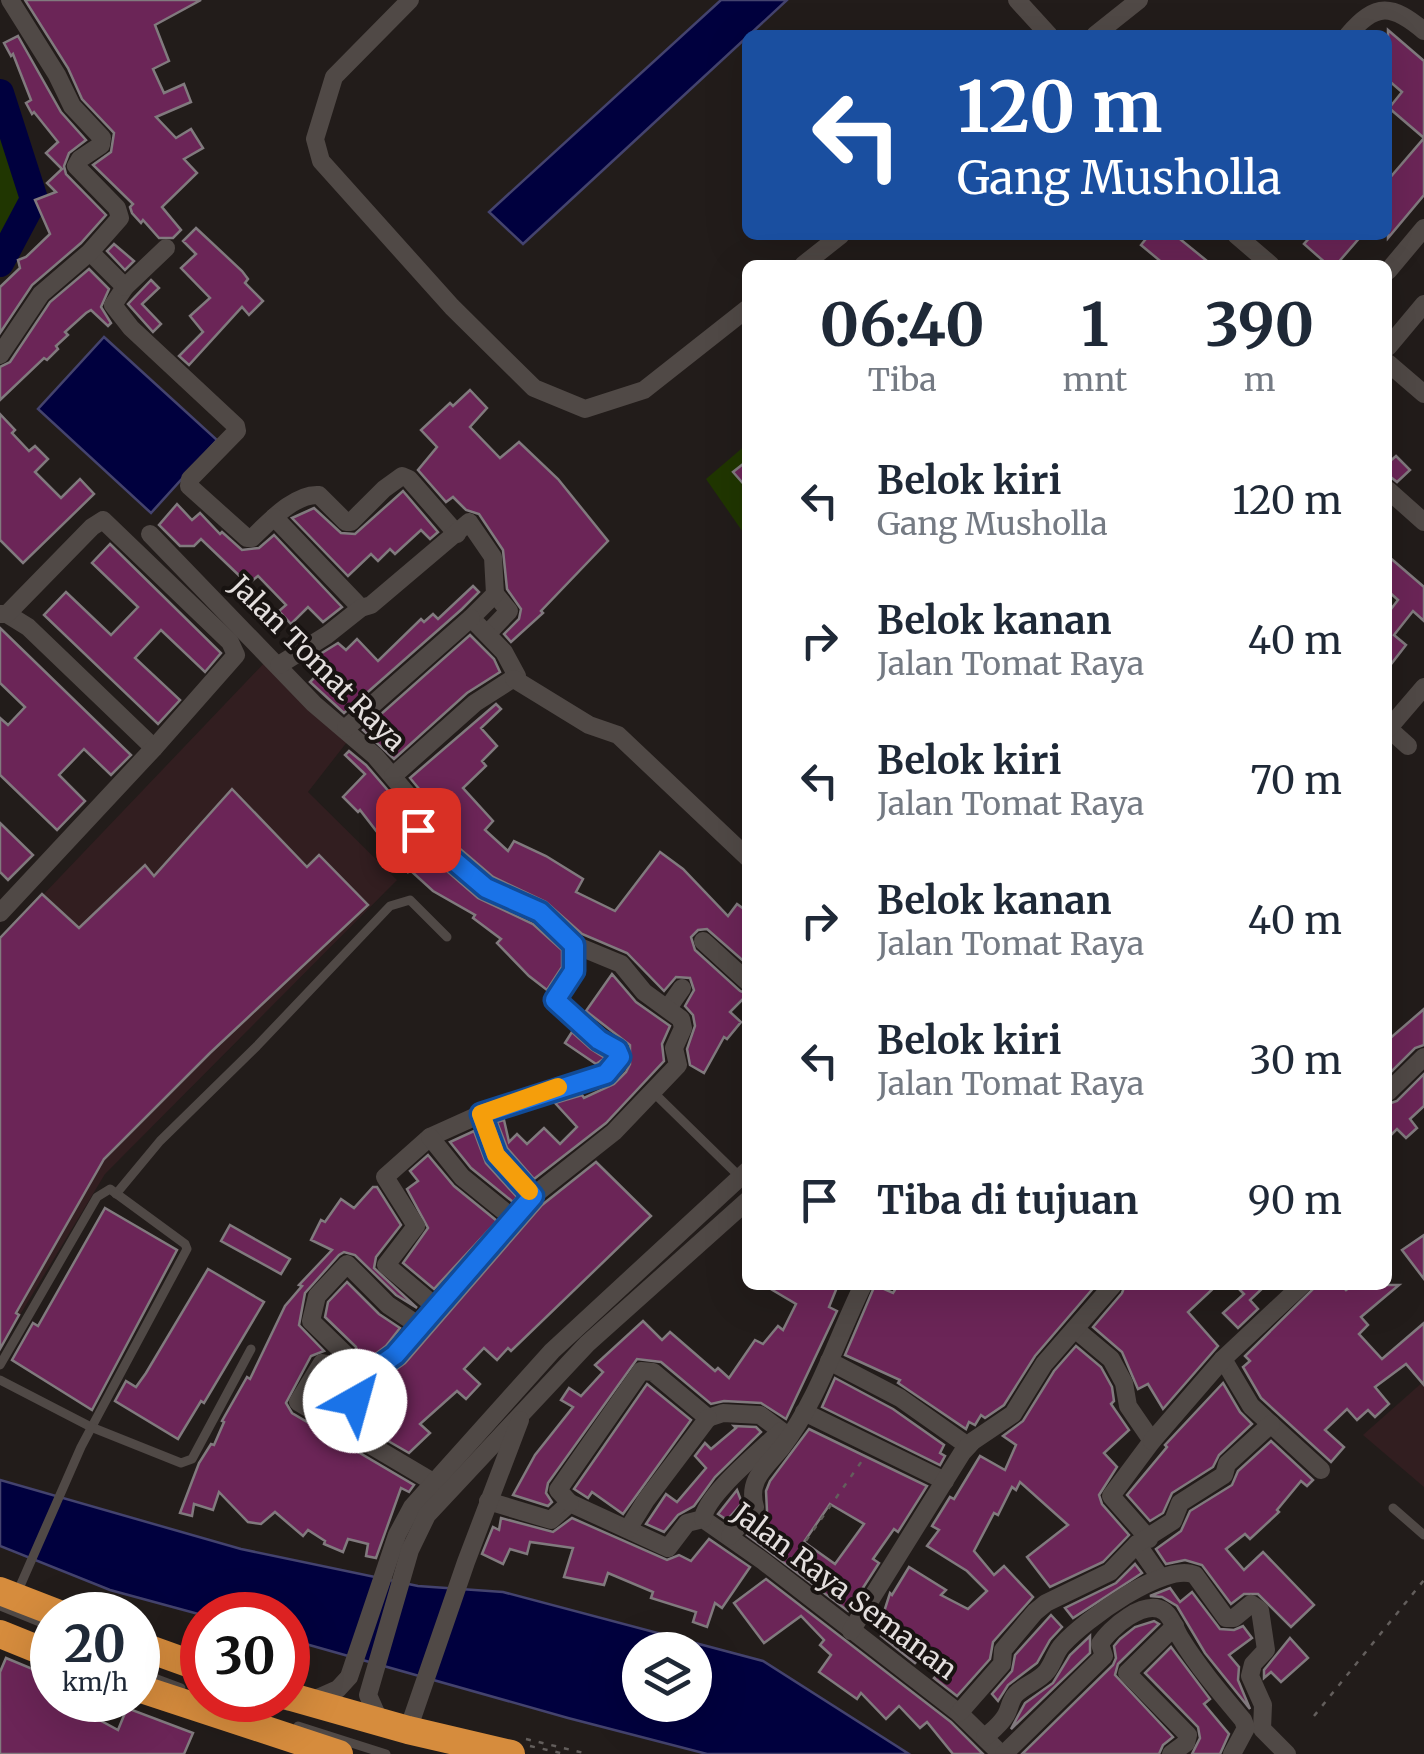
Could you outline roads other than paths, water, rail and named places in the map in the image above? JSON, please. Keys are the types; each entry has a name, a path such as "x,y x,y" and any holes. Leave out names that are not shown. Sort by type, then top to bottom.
{"highway":[{"path":"160,1695 338,1754"},
{"path":"310,1710 516,1749"}],"street":[{"path":"0,355 41,294 90,252 120,218 116,208 76,166 101,144 102,138 72,106 10,0"},
{"path":"410,0 334,77 315,139 321,161 452,307 534,388 585,409 644,390 742,313"},
{"path":"1017,0 1044,30"},
{"path":"1101,30 1138,0"},
{"path":"1352,30 1374,10 1389,10 1424,31"},
{"path":"1392,266 1424,228"},
{"path":"809,260 835,240"},
{"path":"1242,240 1266,260"},
{"path":"166,248 113,302 131,328 236,426 237,431 190,480 190,489 247,538 252,538 274,517 314,494 326,500 346,522 352,522 384,488 406,476 457,534"},
{"path":"90,252 124,287"},
{"path":"1392,342 1424,304"},
{"path":"1392,366 1424,394"},
{"path":"1392,494 1424,522"},
{"path":"274,517 361,608"},
{"path":"0,913 154,748 232,662 234,648 107,522 98,521 3,614 28,627 154,748"},
{"path":"279,665 371,605 469,522 493,557 494,594 508,611 488,633"},
{"name":"Jalan Tomat Raya","path":"150,534 423,810 416,828 486,888 540,912 574,945"},
{"path":"346,728 494,594"},
{"path":"392,776 475,703 517,676 488,633 471,618"},
{"path":"514,680 589,725 618,735 742,852"},
{"path":"1392,723 1424,687"},
{"path":"1392,732 1408,746"},
{"path":"703,941 742,977"},
{"path":"341,1428 365,1376 395,1355 533,1196 595,1150 678,1063 674,1048 684,1022 644,992 621,964 574,945 574,971 555,1000 599,1040 617,1050 618,1063 606,1074 481,1114 430,1137 385,1177 416,1226 386,1265 436,1307"},
{"path":"668,1008 682,988"},
{"path":"1392,1085 1424,1057"},
{"path":"481,1114 496,1155 533,1196"},
{"path":"430,1137 462,1177 515,1220"},
{"path":"380,1722 368,1695 402,1548 405,1518 432,1482 552,1351 742,1175"},
{"path":"310,1703 324,1698 350,1677 402,1548 426,1515 587,1344 742,1205"},
{"path":"418,1326 388,1305 347,1264 317,1296 311,1320 347,1356 338,1366 322,1363 298,1402 432,1482"},
{"path":"703,1518 704,1510 718,1493 804,1412 861,1290"},
{"path":"851,1630 968,1446 1014,1414 1044,1364 1109,1290"},
{"path":"1160,1577 1143,1541 1110,1496 1223,1360 1297,1290"},
{"path":"1075,1329 1111,1359 1124,1383 1128,1406 1152,1441"},
{"path":"830,1360 900,1398 968,1446"},
{"path":"1223,1360 1243,1396 1320,1470"},
{"path":"488,1501 551,1520 570,1503 558,1490 640,1371 653,1372 708,1418"},
{"path":"408,1730 524,1410"},
{"path":"804,1412 945,1481"},
{"path":"628,1529 708,1418 723,1413 760,1415 785,1433"},
{"path":"958,1712 1002,1664 1003,1650 1035,1612 1110,1572 1172,1520 1180,1503 1224,1475 1227,1464 1271,1424"},
{"path":"730,1536 755,1507 751,1496 754,1482 785,1433"},
{"name":"Jalan Raya Semanan","path":"570,1503 668,1548 687,1523 703,1518 958,1712 1003,1754"},
{"path":"985,1737 1004,1719 1017,1694 1045,1674 1070,1636 1108,1606 1160,1577 1191,1572 1229,1620 1251,1604 1260,1610 1266,1650 1253,1664 1250,1676 1263,1705 1262,1729 1287,1754"},
{"path":"1003,1754 1104,1656 1100,1644 1112,1628 1152,1608 1163,1610 1243,1720 1246,1728 1232,1754"},
{"path":"1171,1754 1186,1743 1188,1735 1127,1673 1175,1626"}],"lane":[{"path":"116,1194 160,1141 390,906 410,900 447,937"},
{"path":"653,1092 742,1171"},
{"path":"0,1365 97,1197 110,1189 180,1238 187,1249 91,1427 29,1566 20,1621"},
{"path":"0,1380 91,1427 181,1462 192,1459 251,1349"},
{"path":"1393,1508 1424,1535"},
{"path":"310,1712 435,1748"},
{"path":"310,1715 386,1754"}],"waterway":[{"path":"0,93 34,199 0,263"}]}
